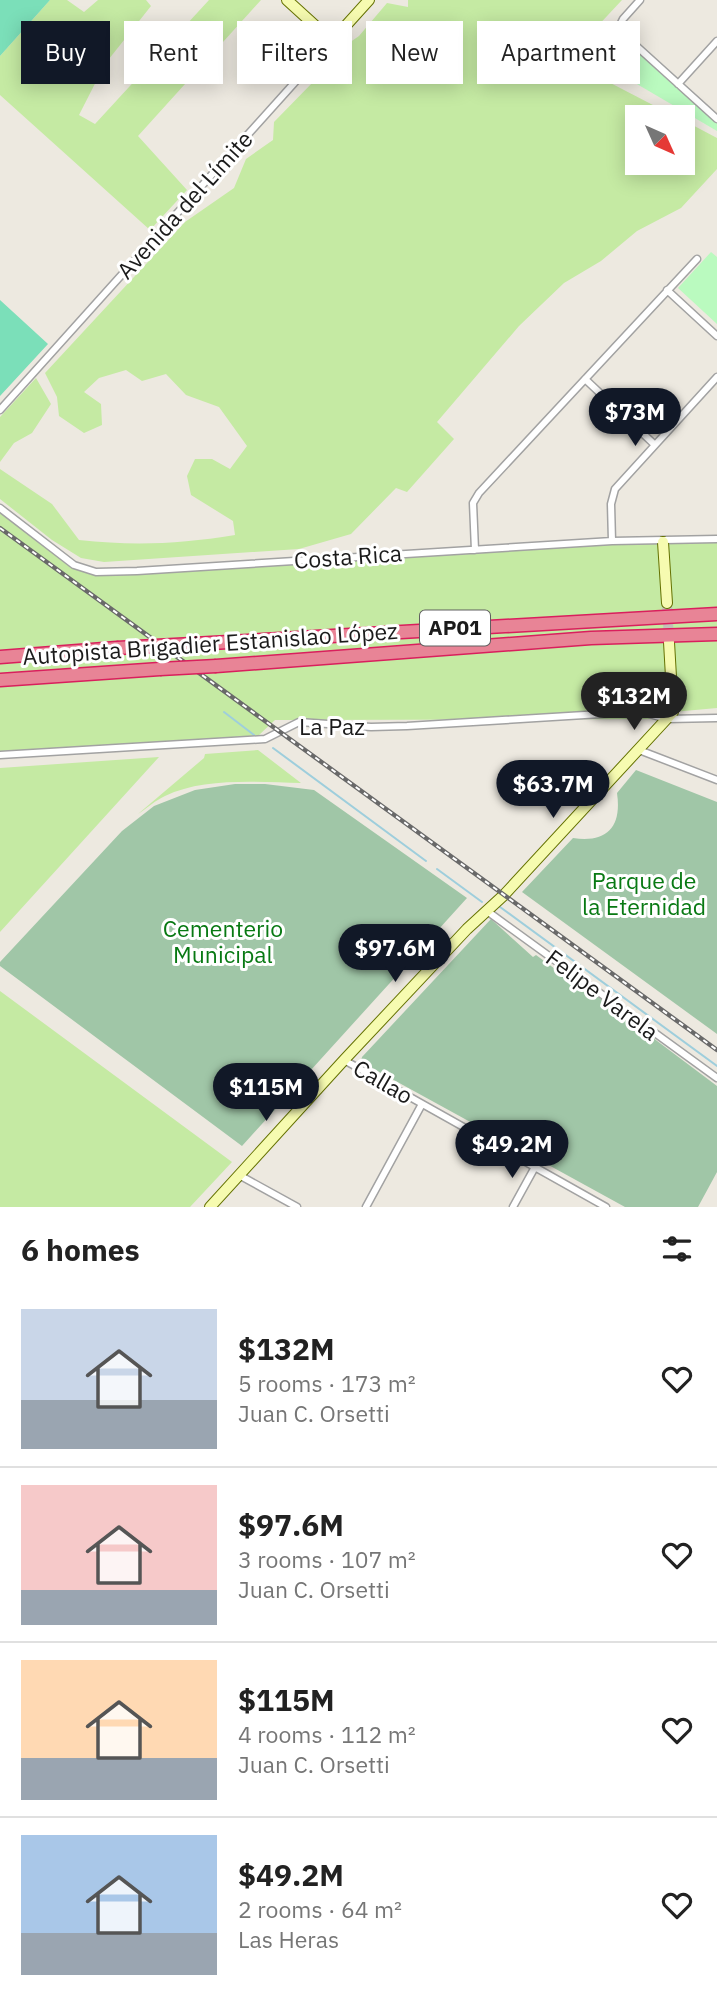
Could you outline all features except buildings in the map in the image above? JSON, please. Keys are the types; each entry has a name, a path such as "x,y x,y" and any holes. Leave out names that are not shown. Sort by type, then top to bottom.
{"highway":[{"name":"Autopista Brigadier Estanislao López","path":"0,657 717,614"},
{"name":"Autopista Brigadier Estanislao López","path":"0,680 591,638 717,634"}],"street":[{"path":"286,0 310,21"},
{"name":"Avenida del Límite","path":"350,21 369,0"},
{"path":"640,0 623,19 619,27 622,33 717,119"},
{"path":"678,84 717,41"},
{"name":"Avenida del Límite","path":"0,410 293,84"},
{"path":"475,550 473,503 479,493 697,259"},
{"path":"667,290 717,335"},
{"path":"612,541 611,504 615,489 717,377"},
{"path":"584,379 655,445"},
{"name":"Costa Rica","path":"0,508 74,565 96,572 612,541 717,539"},
{"path":"663,542 667,603"},
{"path":"210,1207 344,1060 673,712 669,642"},
{"name":"La Paz","path":"0,755 265,739 299,722 407,726 633,712 667,719 715,718"},
{"path":"639,750 717,780"},
{"name":"Felipe Varela","path":"487,911 717,1078"},
{"name":"Callao","path":"344,1060 606,1207"},
{"path":"366,1207 422,1104"},
{"path":"513,1207 535,1167"},
{"path":"239,1175 297,1207"},
{"path":"217,1207 227,1189"}],"green space":[{"path":"0,0 50,0 31,21 21,21 21,32 0,56"},
{"path":"50,0 67,0 84,12 98,0 146,0 151,6 139,21 124,21 124,40 110,58 110,21 31,21"},
{"path":"209,0 261,0 242,21 237,21 237,27 223,42 223,21 190,21"},
{"path":"408,0 622,0 602,21 477,21 477,84 612,84 653,105 625,105 625,175 695,175 695,126 717,138 717,169 681,208 637,231 601,261 564,283 519,326 437,422 454,439 407,492 396,488 351,534 299,549 104,562 81,558 52,540 0,499 0,469 52,504 79,540 157,543 235,535 233,521 191,495 187,476 195,459 212,459 230,469 247,446 219,407 186,395 166,374 142,381 126,370 99,378 84,392 101,404 102,425 84,433 59,416 57,397 45,373 185,222 234,188 246,159 273,140 274,122 311,84 352,84 352,41 366,28 366,84 463,84 463,21 372,21 387,3 408,7"},
{"path":"21,32 21,84 95,84 79,115 95,124 132,84 185,84 138,136 187,190 150,230 0,95 0,56"},
{"path":"640,52 717,122 717,131 695,118 695,105 673,105 637,84 640,84"},
{"path":"711,252 717,257 717,324 678,288"},
{"path":"0,300 48,344 0,396"},
{"path":"36,378 51,404 32,433 14,443 0,462 0,417"},
{"path":"0,508 74,565 96,572 717,539 717,708 673,712 667,719 275,720 259,735 230,740 0,755"},
{"path":"258,750 301,783 232,782 197,786 165,796 138,814 204,758 205,754"},
{"path":"159,757 0,932 0,768"},
{"name":"Parque de la Eternidad","path":"636,770 717,802 717,1034 522,892 573,838 595,838 610,830 617,815 617,793"},
{"name":"Cementerio Municipal","path":"235,784 265,784 314,790 467,898 242,1146 0,966 0,962 122,831 154,806 195,790"},
{"path":"491,919 533,957 536,955 585,991 588,989 717,1086 717,1172 698,1207 625,1207 361,1062 362,1057"},
{"path":"0,991 232,1162 190,1207 0,1207"}],"waterway":[{"path":"224,712 254,735"},
{"path":"273,748 426,861"},
{"path":"437,869 482,902"},
{"path":"500,907 717,1066"}],"tunnel":[{"path":"667,603 669,641"}],"railway":[{"path":"0,528 717,1050"}]}
